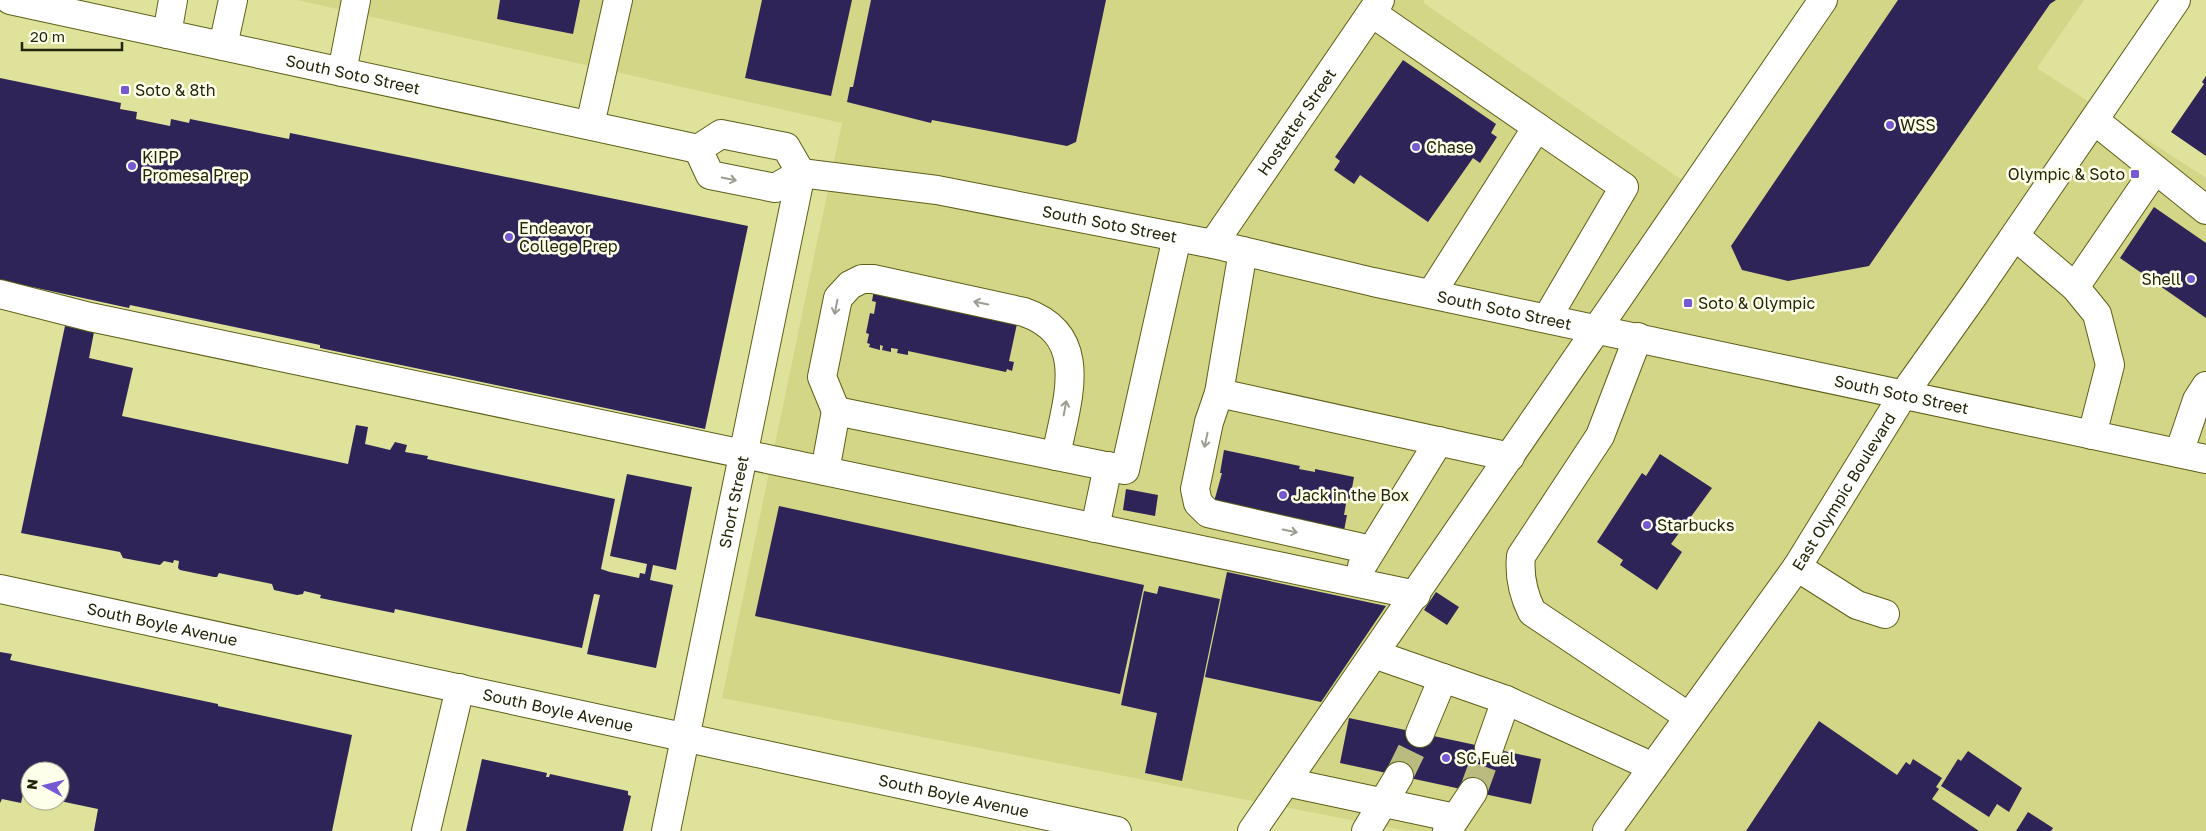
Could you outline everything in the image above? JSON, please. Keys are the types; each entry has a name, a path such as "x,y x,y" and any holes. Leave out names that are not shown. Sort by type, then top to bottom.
{"main road":[{"path":"167,34 173,0"},
{"path":"223,46 233,0"},
{"path":"342,72 356,0"},
{"path":"590,125 618,0"},
{"path":"1252,831 1599,329 1823,0"},
{"name":"East Olympic Boulevard","path":"1607,831 1797,567 1903,395 2015,236 2176,0"},
{"name":"South Soto Street","path":"15,1 698,149"},
{"path":"1376,6 1538,127 1624,187 1546,318"},
{"name":"Hostetter Street","path":"1213,244 1376,6"},
{"path":"2094,120 2206,210"},
{"path":"1432,294 1538,127"},
{"path":"721,134 786,147 802,173 775,188 710,175 698,149 721,134"},
{"path":"2076,287 2155,170"},
{"name":"South Soto Street","path":"802,173 937,190 1213,244 1432,294 2206,459"},
{"name":"Short Street","path":"666,831 802,173"},
{"path":"2015,236 2076,287 2097,314 2110,365 2092,435"},
{"path":"836,411 1125,470 1177,237"},
{"path":"1243,251 1219,393 1209,422 1195,489 1198,503 1208,513 1371,550"},
{"path":"825,471 836,411 822,377 838,298 850,285 862,279 1024,312 1040,317 1050,324 1060,335 1070,364 1070,380 1056,456"},
{"path":"0,294 90,317 1416,595"},
{"path":"1638,337 1600,436 1521,556 1520,570 1525,598 1532,612 1689,717"},
{"path":"2179,453 2197,400 2206,386"},
{"path":"1219,393 1510,457"},
{"path":"1352,582 1439,441"},
{"path":"1095,528 1108,466"},
{"path":"1797,567 1856,605 1885,614"},
{"name":"South Boyle Avenue","path":"0,589 1117,831"},
{"path":"1374,654 1506,700 1653,767"},
{"path":"1420,733 1443,678"},
{"path":"426,831 460,688"},
{"path":"1489,748 1506,700"},
{"path":"1366,831 1399,776"},
{"path":"1286,782 1382,803 1451,825 1473,792"}],"shaded area":[{"path":"297,0 1423,0 1425,4 1707,197 1830,0 2084,0 2037,68 2206,178 2206,831 1408,831 722,698 842,123"}],"building":[{"path":"500,0 580,0 573,34 497,19"},
{"path":"762,0 852,0 831,96 745,78"},
{"path":"871,0 1106,0 1076,142 1067,146 932,120 931,123 847,102 850,87 853,87"},
{"name":"WSS","path":"1898,0 2056,0 2050,4 1869,266 1788,281 1742,270 1731,246"},
{"name":"Chase","path":"1403,60 1496,124 1491,133 1497,137 1480,163 1473,158 1428,222 1360,175 1354,184 1334,170 1340,161 1335,157"},
{"path":"2206,76 2206,156 2171,132 2204,84 2202,82"},
{"path":"0,78 121,103 120,109 137,112 136,119 170,126 171,119 189,123 190,119 289,139 290,133 748,226 705,429 320,348 320,345 130,305 129,308 0,280"},
{"path":"2154,207 2206,243 2206,318 2120,258"},
{"path":"874,290 1018,319 1009,361 1014,362 1012,371 1007,369 1006,372 908,351 908,355 897,353 898,349 891,348 891,352 882,350 883,346 880,345 880,350 869,347 870,344 867,343 869,334 866,333 870,313 874,314 876,302 872,301"},
{"path":"65,326 94,332 89,358 133,368 122,416 348,464 356,425 368,427 365,444 390,450 395,442 407,445 405,452 428,456 427,459 615,499 601,569 610,572 639,578 640,573 645,574 647,564 610,556 627,474 692,487 676,570 653,565 650,580 673,585 656,668 587,654 600,595 594,594 582,648 395,609 394,613 320,598 321,595 304,591 303,594 297,595 274,590 272,584 219,573 217,577 214,577 180,570 178,568 179,561 174,560 173,563 164,561 160,565 123,558 120,552 21,533"},
{"name":"Jack in the Box","path":"1224,450 1300,466 1299,469 1315,472 1315,469 1354,477 1350,499 1347,498 1344,515 1347,515 1343,536 1212,509 1222,473 1220,473"},
{"path":"1660,454 1712,488 1671,544 1682,552 1657,590 1620,565 1623,560 1597,542 1642,473 1646,476"},
{"path":"1126,489 1158,495 1155,516 1123,510"},
{"path":"779,506 1144,585 1120,694 755,616"},
{"path":"1227,572 1386,606 1321,702 1205,677"},
{"path":"1159,586 1220,599 1182,781 1145,773 1157,713 1121,705 1144,591 1157,594"},
{"path":"1436,592 1459,607 1447,625 1424,610"},
{"path":"0,652 12,654 10,660 218,704 218,706 352,735 332,831 94,831 98,809 70,803 70,761 20,761 20,803 2,799 0,803"},
{"path":"1349,718 1541,759 1531,804 1340,763"},
{"path":"1819,721 1897,775 1906,762 1910,765 1913,759 1942,778 1936,787 1939,789 1932,799 1979,831 1746,831"},
{"path":"1968,751 2022,788 2009,812 1997,804 1989,817 1941,786 1958,759 1961,761"},
{"path":"482,759 547,773 546,777 549,777 550,774 628,791 628,795 631,796 623,831 466,831"},
{"path":"2028,812 2053,828 2051,831 2016,831"}],"tunnel":[{"path":"1399,776 1420,733"},
{"path":"1473,792 1489,748"}],"place":[{"name":"Soto & 8th","path":"125,90"},
{"name":"WSS","path":"1890,125"},
{"name":"Chase","path":"1416,147"},
{"name":"KIPP Promesa Prep","path":"132,166"},
{"name":"Olympic & Soto","path":"2135,174"},
{"name":"Endeavor College Prep","path":"509,237"},
{"name":"Shell","path":"2191,279"},
{"name":"Soto & Olympic","path":"1688,303"},
{"name":"Jack in the Box","path":"1283,495"},
{"name":"Starbucks","path":"1647,525"},
{"name":"SC Fuel","path":"1446,758"}]}
